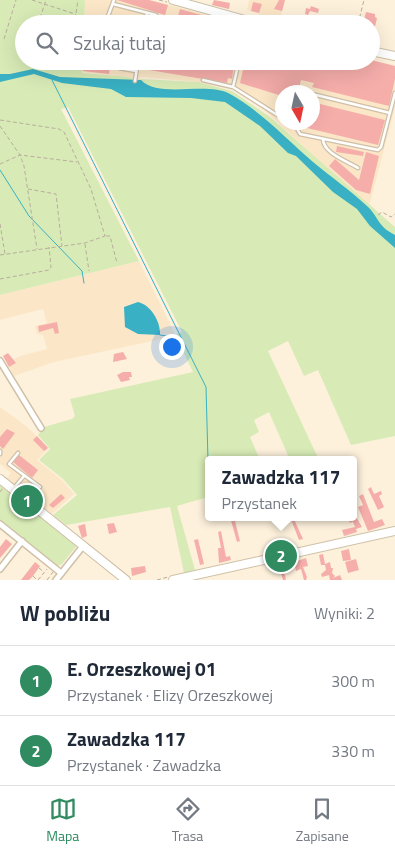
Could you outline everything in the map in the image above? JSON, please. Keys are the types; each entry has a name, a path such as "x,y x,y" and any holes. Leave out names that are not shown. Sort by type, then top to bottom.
{"street":[{"path":"173,0 223,15"},
{"path":"380,53 395,56"},
{"path":"0,360 40,428"},
{"path":"0,479 126,580"},
{"path":"0,524 61,573"},
{"path":"173,580 395,531"},
{"path":"0,569 22,541"},
{"path":"56,580 83,546"},
{"path":"112,569 119,580"}],"lane":[{"path":"108,15 113,2 156,15"},
{"path":"130,70 136,71 135,81"},
{"path":"234,87 237,70"},
{"path":"204,80 234,87 275,113"},
{"path":"298,130 300,134 378,150 395,93"},
{"path":"320,96 390,113"},
{"path":"323,139 324,145 333,154 358,168"},
{"path":"18,453 9,464 40,487"},
{"path":"13,490 24,476"}],"path":[{"path":"4,39 16,0"},
{"path":"32,0 76,14 78,0"},
{"path":"41,15 46,0"},
{"path":"360,15 364,0"},
{"path":"0,120 64,132 77,162 92,189 105,236"},
{"path":"0,126 20,155 24,166 37,249"},
{"path":"0,164 20,155 77,162"},
{"path":"27,189 56,194 62,246"},
{"path":"378,215 382,212 391,217 395,214"},
{"path":"0,224 5,254"},
{"path":"0,255 85,243 110,236 117,263"},
{"path":"85,243 89,271"},
{"path":"0,279 49,270 52,267 49,248"},
{"path":"0,492 4,488"},
{"path":"39,568 45,572"},
{"path":"33,576 38,580 48,569"}],"shaded area":[{"path":"85,0 149,0 208,15 84,15"},
{"path":"249,0 285,0 281,15 259,15 259,13 247,10"},
{"path":"380,62 395,66 395,107 369,207 286,130 320,130 320,85 275,85 275,120 259,105 235,90 198,82 141,77 138,81 132,80 129,77 81,72 81,70 380,70"},
{"path":"139,261 176,336 54,362 14,376 7,363 20,356 47,349 43,335 37,334 35,326 47,323 43,309 0,320 0,295"},
{"path":"0,407 26,426 49,448 37,460 62,480 74,494 52,514 7,478 11,473 0,464"}],"green space":[{"path":"0,0 85,0 84,15 15,15 15,70 82,70 82,73 129,77 138,81 141,79 198,82 232,91 270,117 275,121 275,130 285,130 395,227 395,436 351,445 318,370 304,376 288,341 268,351 317,456 288,456 269,412 254,420 259,432 250,437 258,456 205,456 205,498 177,506 195,570 184,573 170,507 66,525 53,515 77,495 63,479 39,460 50,449 38,435 44,427 72,419 75,416 70,399 193,372 175,335 182,332 68,107 61,109 139,261 0,295"},
{"path":"0,485 78,544 62,564 57,566 0,521"}],"water":[{"path":"36,70 60,77 141,80 149,86 159,88 209,89 220,90 230,94 263,117 275,130 277,130 367,206 381,225 395,235 395,248 370,226 357,209 333,192 296,156 288,153 260,126 225,102 191,98 126,97 111,89 62,83 34,74 0,82 0,74"},
{"path":"138,302 151,310 159,325 160,335 138,334 125,327 124,307"}],"building":[{"path":"117,0 149,0 168,5 165,15"},
{"path":"214,0 230,3 229,9 212,5"},
{"path":"279,0 285,0 282,11 274,9"},
{"path":"253,2 262,4 259,13 251,11"},
{"path":"311,6 319,9 318,13 310,11 308,15 305,14 306,8 310,9"},
{"path":"180,9 201,15 178,15"},
{"path":"366,12 375,14 375,15 365,15"},
{"path":"380,62 395,66 395,79 389,106 320,89 320,85 313,85 314,83 301,80 300,85 275,85 275,94 240,83 243,70 380,70"},
{"path":"83,70 110,70 109,74"},
{"path":"149,70 233,70 232,79 228,78 227,83"},
{"path":"320,104 385,120 378,145 316,130 320,130"},
{"path":"337,146 364,152 363,156 336,152"},
{"path":"366,152 379,156 370,194 356,190 329,166 335,159 359,180"},
{"path":"57,322 59,333 55,334 53,328 39,332 38,326"},
{"path":"123,352 127,359 113,362 114,354"},
{"path":"8,353 16,363 9,367 3,356"},
{"path":"123,372 131,372 132,377 129,377 130,380 121,382 117,375"},
{"path":"7,429 15,433 3,449 0,446 0,437"},
{"path":"37,436 48,448 44,451 33,440"},
{"path":"19,455 38,470 32,478 13,462"},
{"path":"28,484 33,489 28,494 23,489"},
{"path":"371,487 374,494 381,491 382,494 379,496 384,507 378,510 368,489"},
{"path":"61,494 65,498 53,508 49,505"},
{"path":"363,494 374,522 382,519 385,525 368,531 358,507 363,505 359,496"},
{"path":"357,518 362,527 356,529 357,532 344,536 342,530 355,527 353,522 350,523 349,521 357,521"},
{"path":"231,521 235,521 240,541 237,542"},
{"path":"292,521 295,521 303,539 299,540"},
{"path":"114,523 117,532 109,534 107,524"},
{"path":"85,524 87,536 82,538 78,526"},
{"path":"221,531 226,557 230,556 231,560 219,563 218,548 221,548 218,532"},
{"path":"6,539 12,544 0,558 0,547"},
{"path":"198,539 204,564 200,565 194,540"},
{"path":"349,549 351,560 343,561 341,551"},
{"path":"323,554 325,564 330,562 331,568 333,568 332,573 335,576 333,578 340,575 342,580 330,580 329,575 322,577 321,574 326,570 325,565 321,565 319,555"},
{"path":"306,558 308,566 303,567 307,577 304,580 301,569 296,571 294,562"},
{"path":"356,559 359,570 348,573 345,562"},
{"path":"35,562 40,566 33,576 29,580 21,580"},
{"path":"282,564 285,580 283,580 280,570 274,570 273,566"},
{"path":"145,566 146,572 132,576 131,568"}],"waterway":[{"path":"52,80 206,387 208,456"},
{"path":"0,170 29,216 82,271 84,283"},
{"path":"160,335 180,338"}],"place":[{"name":"E. Orzeszkowej 01","path":"27,501"},
{"name":"Zawadzka 117","path":"281,556"}]}
